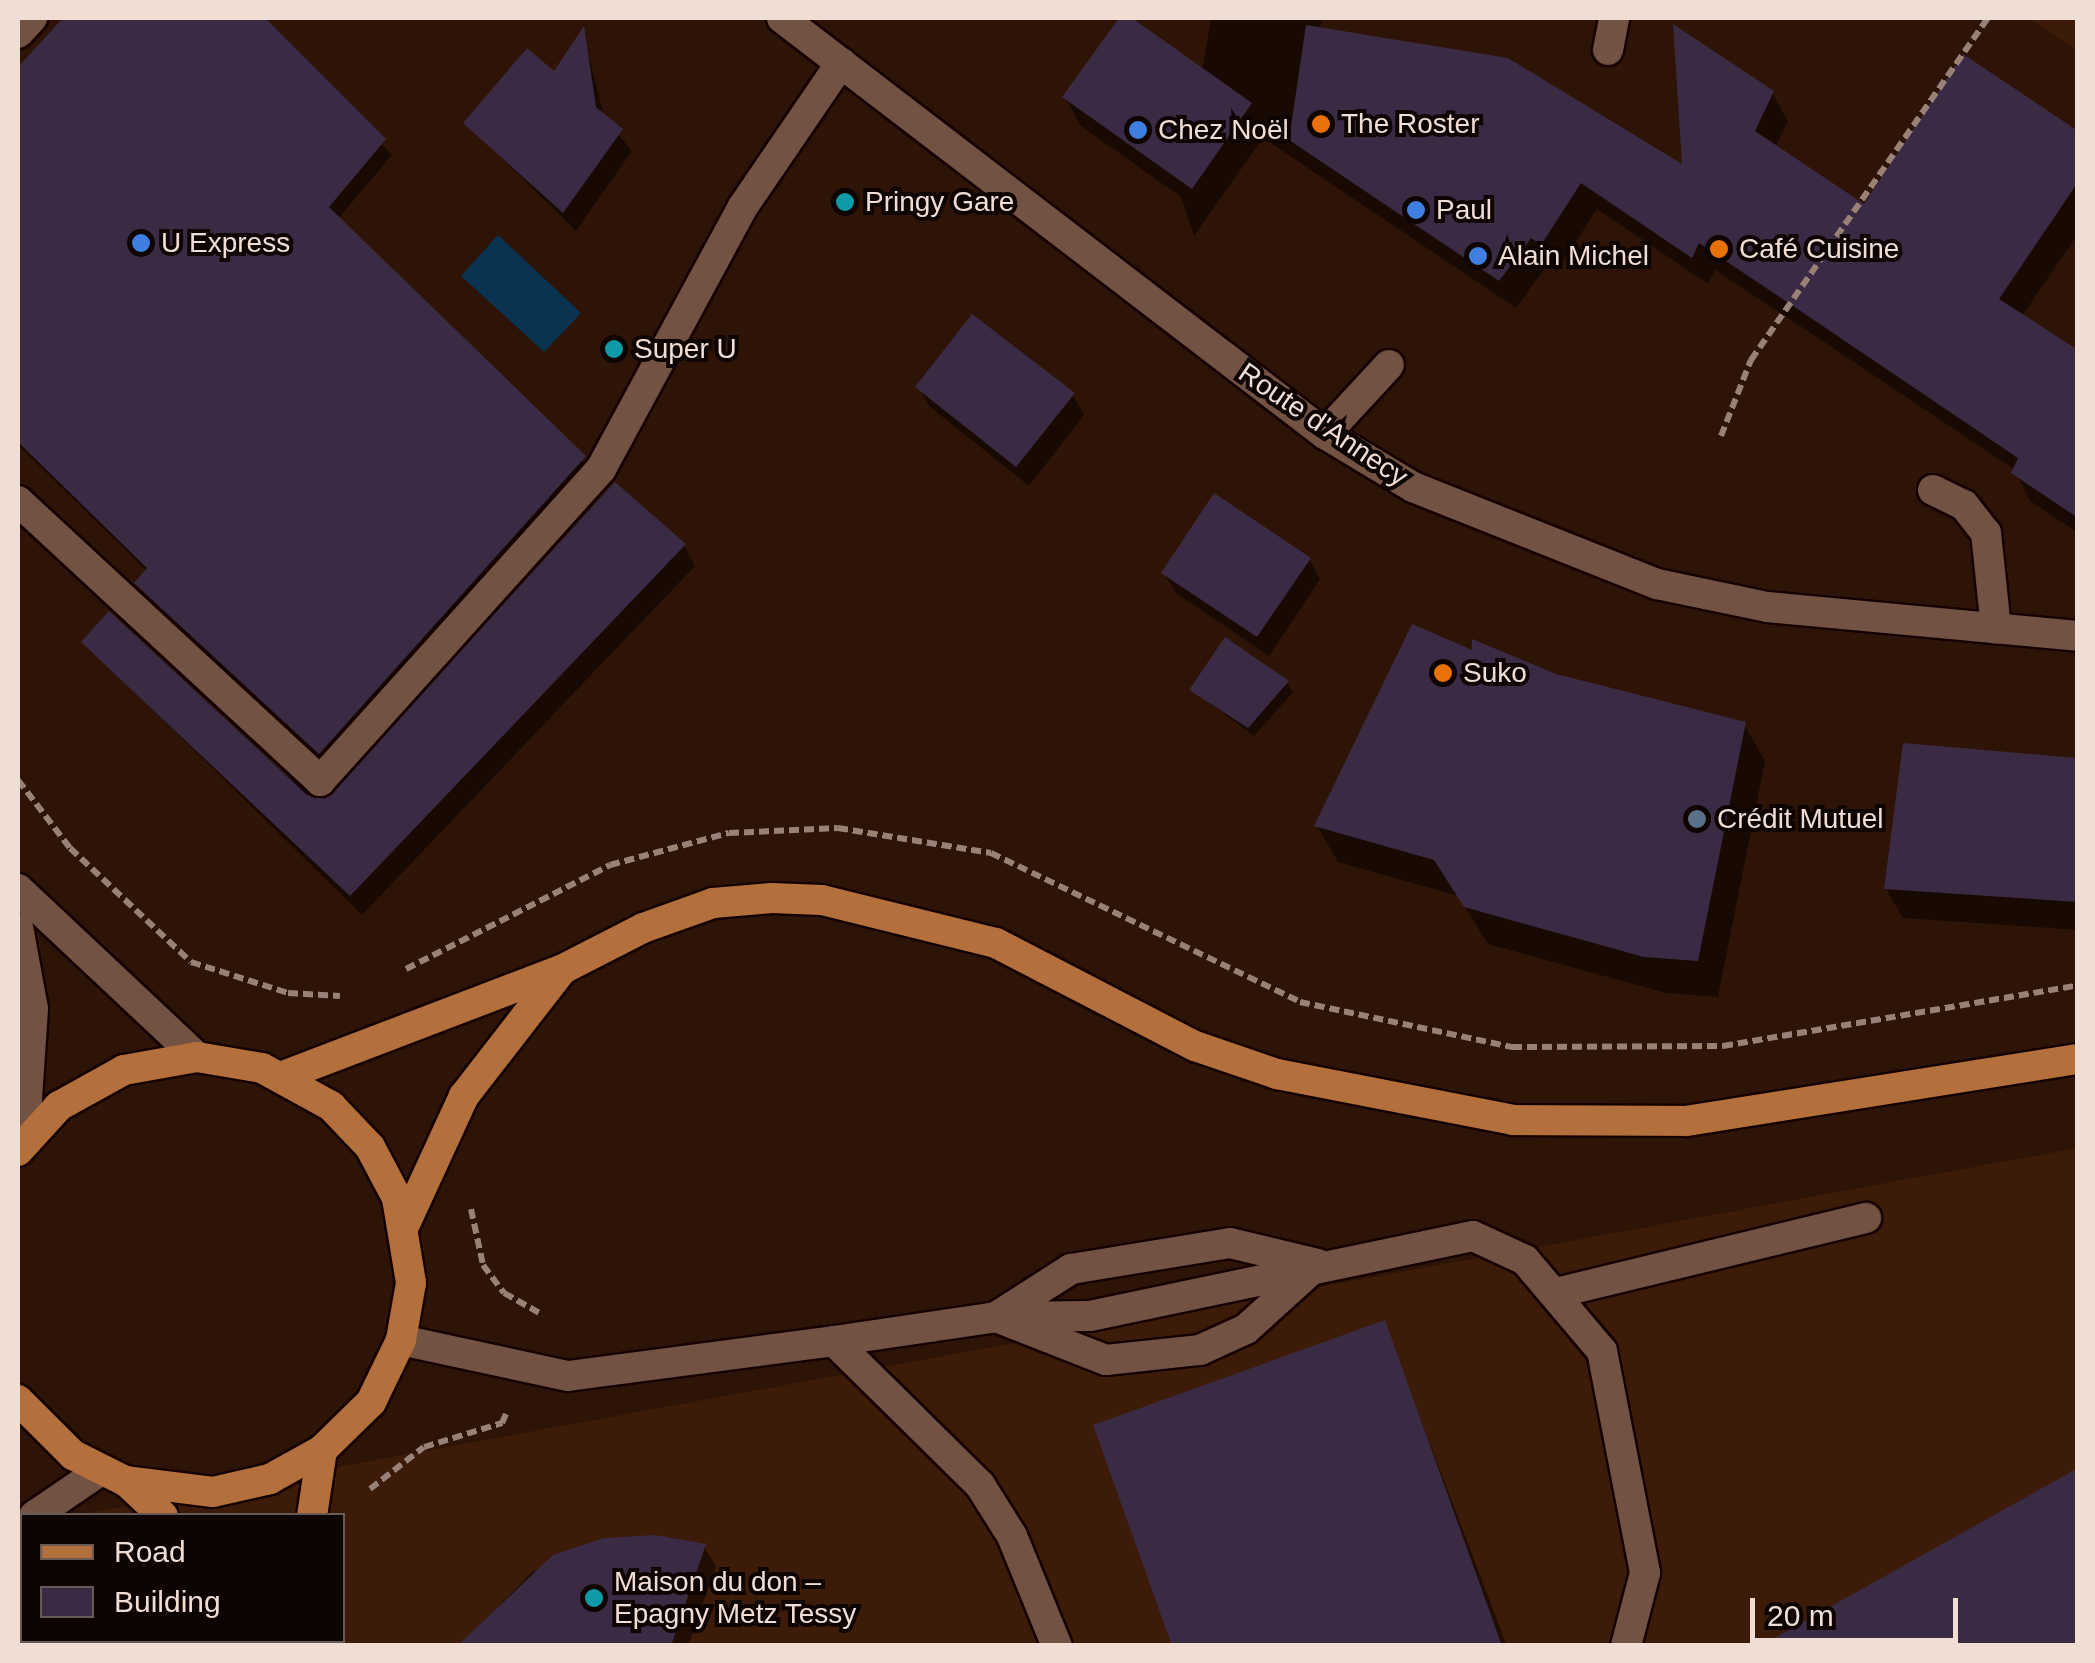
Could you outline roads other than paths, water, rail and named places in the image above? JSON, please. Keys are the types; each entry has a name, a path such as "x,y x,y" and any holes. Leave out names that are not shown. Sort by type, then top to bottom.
{"main road":[{"path":"283,1076 562,969 713,902 822,900 996,943 1195,1046 1277,1074 1514,1120 1705,1119 2078,1058"},
{"path":"405,1224 464,1096 562,969"},
{"path":"21,1147 100,1080 197,1058 283,1076 352,1125 386,1172 405,1224 411,1283 401,1340 371,1402 322,1450 270,1479 213,1492 113,1476"},
{"path":"18,1400 50,1437 113,1476 159,1513"},
{"path":"312,1513 322,1450"}],"street":[{"path":"18,33 32,18"},
{"name":"Route d'Annecy","path":"782,18 1325,434 1413,488 1656,584 1766,607 2078,636"},
{"path":"1608,50 1614,18"},
{"path":"18,500 118,600 320,781 601,470 742,208 842,63"},
{"path":"1325,434 1389,365"},
{"path":"1933,490 1964,505 1986,533 1996,628"},
{"path":"18,889 197,1058"},
{"path":"18,927 34,1008 21,1147"},
{"path":"1560,1292 1866,1218"},
{"path":"401,1340 568,1376 996,1317 1090,1316 1318,1264 1473,1236 1526,1260 1560,1292 1602,1351 1645,1573 1626,1646"},
{"path":"996,1317 1070,1269 1230,1243 1318,1264"},
{"path":"996,1317 1106,1360 1200,1350 1246,1329 1318,1264"},
{"path":"834,1341 980,1485 1012,1536 1057,1646"},
{"path":"40,1513 113,1476"}],"water":[{"path":"498,235 581,313 544,352 461,276"}],"place":[{"name":"The Roster","path":"1321,124"},
{"name":"Chez Noël","path":"1138,130"},
{"name":"Pringy Gare","path":"845,202"},
{"name":"Paul","path":"1416,210"},
{"name":"U Express","path":"141,243"},
{"name":"Café Cuisine","path":"1719,249"},
{"name":"Alain Michel","path":"1478,256"},
{"name":"Super U","path":"614,349"},
{"name":"Suko","path":"1443,673"},
{"name":"Crédit Mutuel","path":"1697,819"},
{"name":"Maison du don – Epagny Metz Tessy","path":"594,1598"}]}
